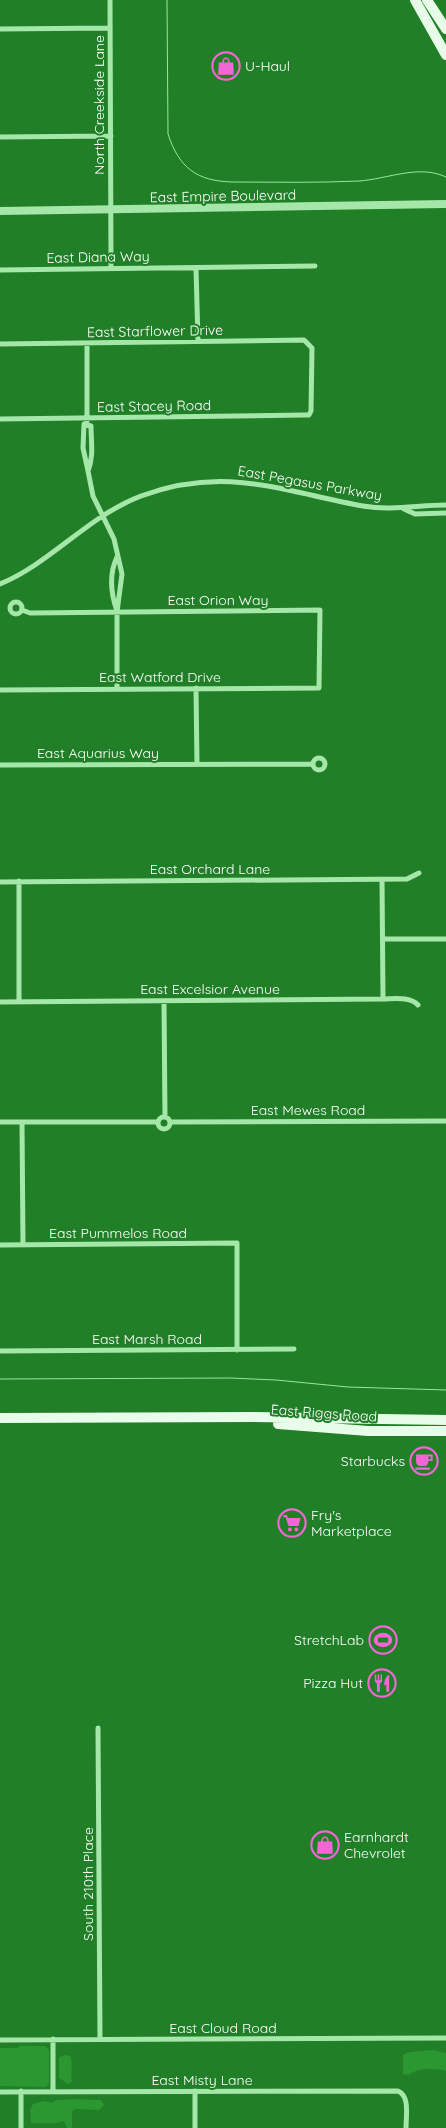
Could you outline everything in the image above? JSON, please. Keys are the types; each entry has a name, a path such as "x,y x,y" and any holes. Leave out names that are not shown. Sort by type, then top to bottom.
{"main road":[{"path":"415,0 446,55"},
{"path":"426,0 446,29"},
{"name":"East Riggs Road","path":"0,1418 446,1420"},
{"name":"East Riggs Road","path":"200,1418 368,1431 446,1431"}],"street":[{"name":"North Creekside Lane","path":"110,0 112,210"},
{"path":"0,30 110,28"},
{"path":"0,137 111,136"},
{"name":"East Empire Boulevard","path":"0,211 446,204"},
{"path":"112,210 112,268"},
{"name":"East Diana Way","path":"0,270 315,266"},
{"path":"196,268 198,342"},
{"name":"East Starflower Drive","path":"0,344 304,340 312,348 311,411 309,414"},
{"path":"87,344 87,421 84,424 84,462 88,471 93,496 114,539 122,574 117,612 117,688"},
{"name":"East Stacey Road","path":"0,419 87,421 309,414"},
{"path":"87,421 91,426 91,444 93,449 88,471"},
{"path":"84,444 91,444"},
{"name":"East Pegasus Parkway","path":"0,584 24,572 103,515 141,496 179,485 226,480 266,484 363,506 404,509 415,514 446,513"},
{"name":"East Pegasus Parkway","path":"404,509 414,505 446,505"},
{"path":"117,556 111,574 113,601 117,612"},
{"path":"112,579 120,579"},
{"name":"East Orion Way","path":"22,610 30,613 320,610 320,688"},
{"path":"196,688 197,764"},
{"name":"East Watford Drive","path":"0,690 320,688"},
{"name":"East Aquarius Way","path":"0,765 312,764"},
{"name":"East Orchard Lane","path":"0,882 408,879 419,874"},
{"path":"382,879 383,999"},
{"path":"19,882 19,1002"},
{"path":"383,939 446,939"},
{"name":"East Excelsior Avenue","path":"0,1002 383,999 415,1001 418,1005"},
{"path":"164,1001 164,1117"},
{"path":"164,1117 168,1118 170,1122"},
{"path":"158,1122 160,1118 164,1117"},
{"name":"East Mewes Road","path":"0,1122 158,1122 164,1128 169,1126 170,1122 446,1121"},
{"path":"22,1122 23,1245"},
{"name":"East Pummelos Road","path":"0,1245 237,1243 238,1350"},
{"name":"East Marsh Road","path":"0,1351 294,1349"},
{"name":"South 210th Place","path":"98,1728 100,2040"},
{"name":"East Cloud Road","path":"0,2040 446,2038"},
{"path":"53,2040 53,2091"},
{"name":"East Misty Lane","path":"0,2092 392,2090 403,2093 406,2103 406,2128"},
{"path":"21,2091 22,2128"},
{"path":"195,2128 196,2091"}],"green space":[{"path":"20,2046 45,2046 49,2050 49,2083 46,2087 0,2086 0,2048 17,2048"},
{"path":"432,2050 446,2053 446,2071 427,2069 416,2071 409,2075 403,2074 403,2055 409,2052"},
{"path":"70,2056 72,2062 72,2081 68,2084 59,2078 59,2057"},
{"path":"56,2100 101,2100 104,2105 99,2110 75,2109 72,2112 72,2128 67,2128 64,2121 56,2123 31,2123 30,2110 33,2104 44,2101 52,2103"}],"waterway":[{"path":"167,0 168,134 178,156 191,170 209,179 232,182 359,181 414,172 436,173 446,177"},
{"path":"0,1379 230,1378 276,1380 348,1387 446,1390"}],"place":[{"name":"U-Haul","path":"226,66"},
{"name":"Starbucks","path":"424,1461"},
{"name":"Fry's Marketplace","path":"292,1523"},
{"name":"StretchLab","path":"383,1640"},
{"name":"Pizza Hut","path":"382,1683"},
{"name":"Earnhardt Chevrolet","path":"325,1845"}]}
